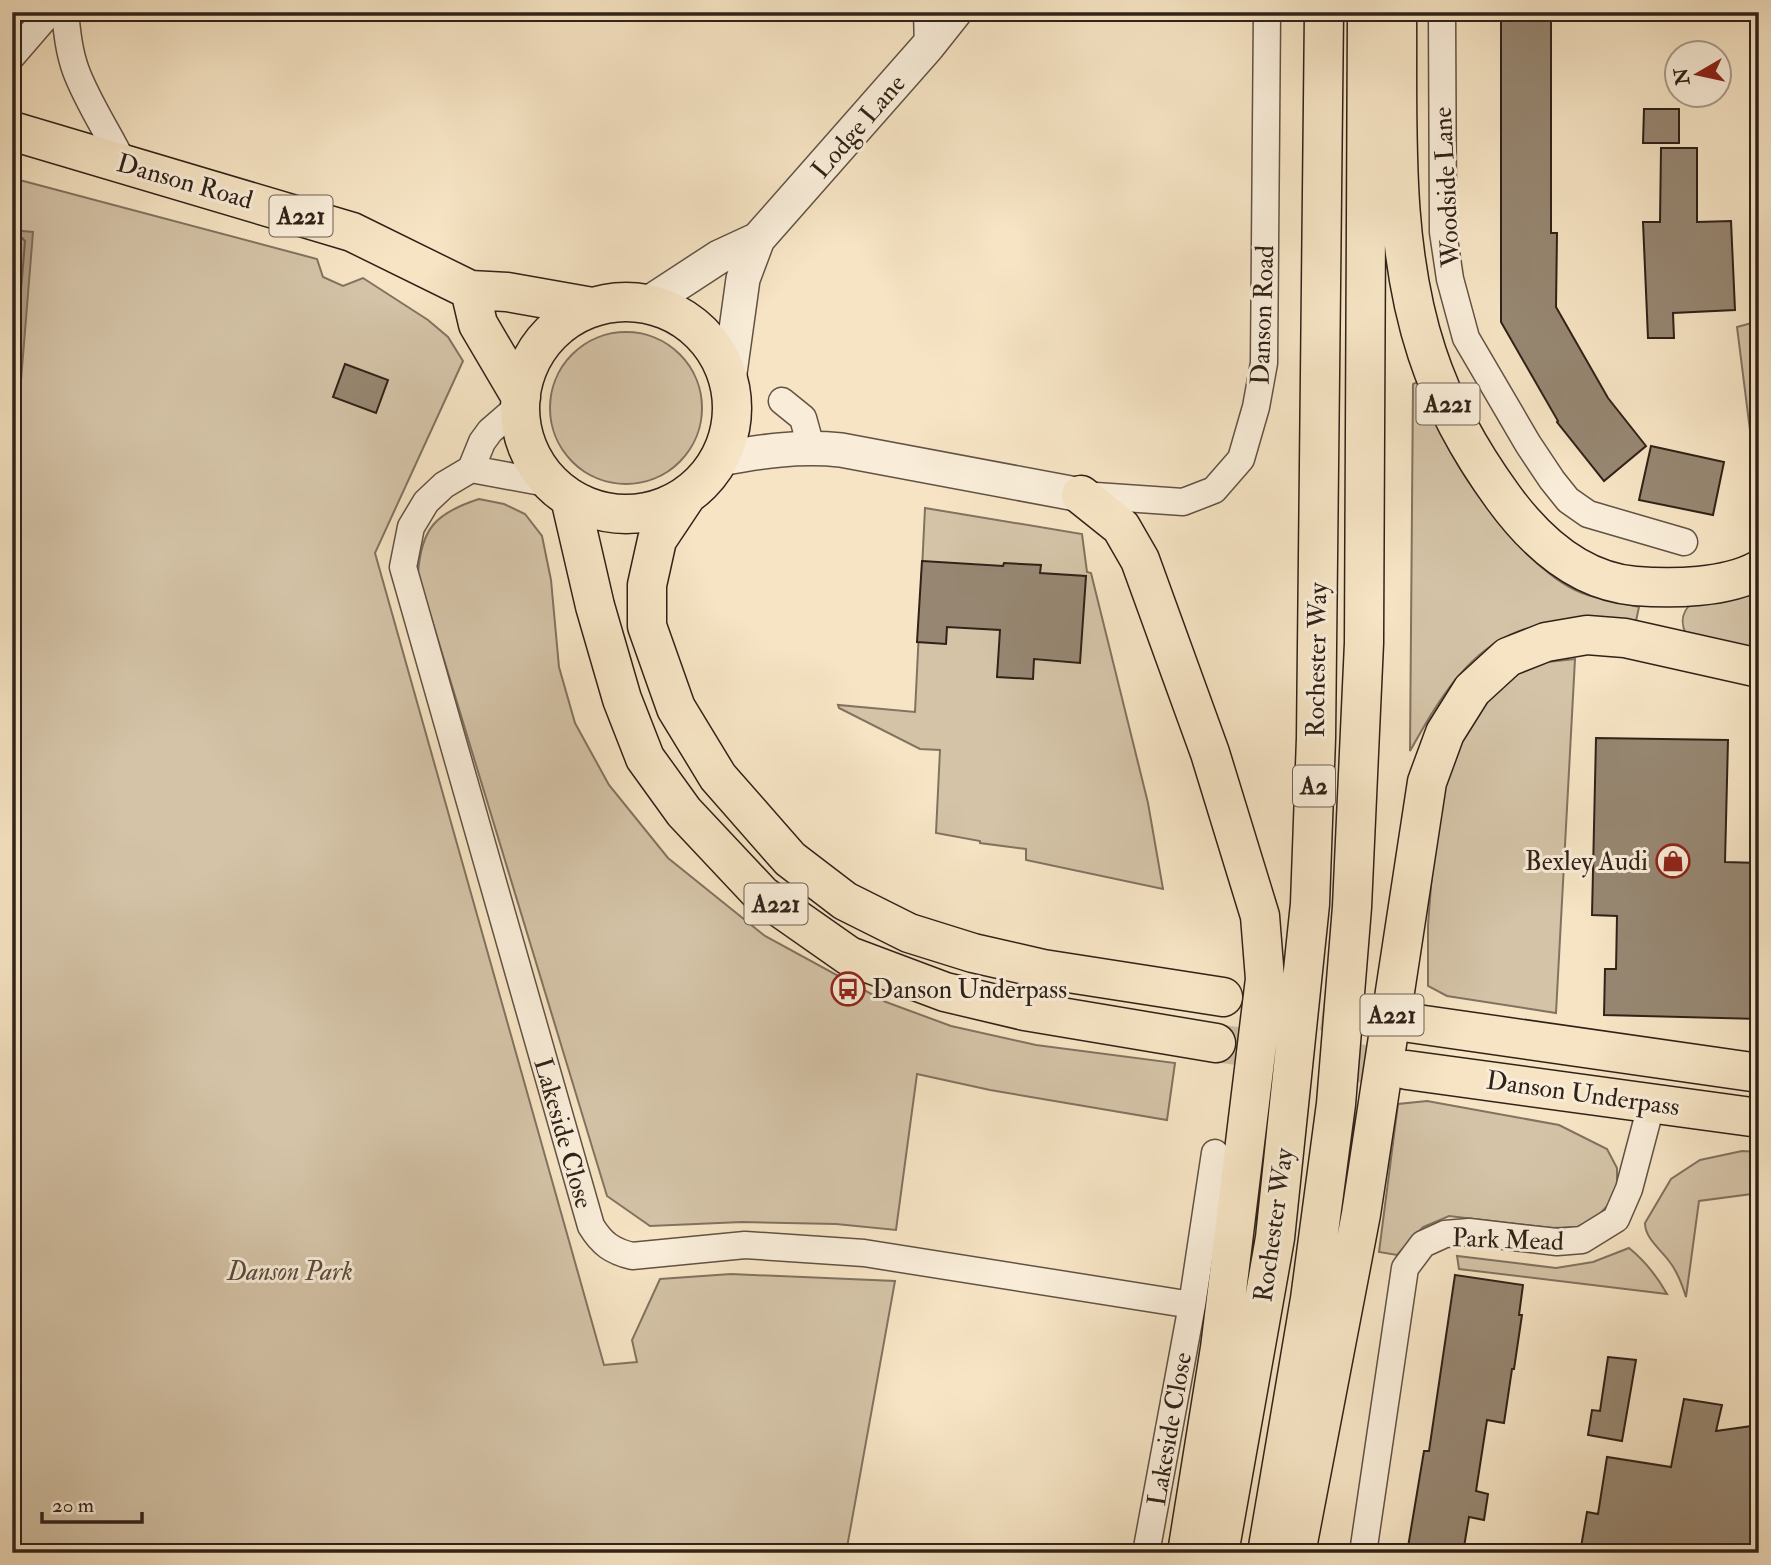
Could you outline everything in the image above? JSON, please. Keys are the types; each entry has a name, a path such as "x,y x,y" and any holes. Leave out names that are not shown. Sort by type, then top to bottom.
{"main road":[{"name":"Rochester Way","path":"1219,1553 1275,1238 1310,904 1315,738 1324,12"},
{"name":"Rochester Way","path":"1267,1553 1312,1286 1336,1104 1352,908 1364,643 1367,12"},
{"name":"A221","path":"1397,12 1399,189 1404,248 1416,315 1427,354 1443,394 1459,429 1487,474 1515,513 1548,547 1567,562 1604,580 1650,587 1683,586 1733,581 1759,570"},
{"name":"Danson Road","path":"12,131 352,232 470,290 507,292 592,307"},
{"path":"470,290 478,324 520,401"},
{"path":"619,302 647,304 677,314 702,334 718,354 729,380 733,410 729,435 720,459 710,474 685,498 657,510 627,515 597,511 561,491 531,455 522,432 520,401 528,368 544,342 566,321 592,307 619,302"},
{"name":"A221","path":"561,491 622,699 645,758 684,812 762,895 849,956 945,992 1026,1011 1216,1042"},
{"path":"1081,495 1121,527 1140,560 1210,753 1260,916 1265,979 1220,1348 1187,1553"},
{"name":"A221","path":"685,498 657,540 647,585 648,626 676,708 718,777 790,859 845,901 909,933 973,953 1043,970 1223,997"},
{"name":"A221","path":"1296,1553 1361,1214 1427,782 1445,733 1472,690 1508,657 1546,642 1587,635 1625,638 1759,668"},
{"name":"Danson Underpass","path":"1410,1023 1759,1073"},
{"name":"Danson Underpass","path":"1407,1070 1759,1118"}],"street":[{"path":"12,56 50,12"},
{"path":"65,12 75,70 85,94 123,163"},
{"path":"927,12 928,46"},
{"name":"Lodge Lane","path":"729,380 743,279 758,239 955,12"},
{"name":"Danson Road","path":"720,459 770,450 811,447 841,450 1081,495 1183,502 1214,490 1241,459 1256,407 1264,363 1267,12"},
{"name":"Woodside Lane","path":"1442,12 1443,232 1450,279 1466,338 1528,444 1568,500 1588,514 1684,542"},
{"name":"Lodge Lane","path":"647,304 719,257 758,239"},
{"path":"520,401 482,442 471,469 561,491"},
{"path":"782,401 803,418 811,447"},
{"name":"Lakeside Close","path":"471,469 444,485 426,502 411,527 403,567 591,1226 599,1240 615,1252 632,1256 745,1245 863,1253 1192,1305"},
{"name":"Park Mead","path":"1363,1553 1405,1268 1423,1244 1445,1234 1469,1232 1557,1242 1582,1240 1616,1219 1629,1189 1652,1102"},
{"name":"Lakeside Close","path":"1146,1553 1192,1305 1215,1153"}],"green space":[{"name":"Danson Park","path":"12,178 317,259 323,277 343,286 363,278 428,320 448,337 463,361 375,553 604,1365 637,1362 632,1340 660,1279 731,1274 895,1281 846,1553 12,1553"},
{"path":"1759,321 1759,465 1753,454 1737,327"},
{"path":"626,332 655,338 680,354 696,379 702,408 696,437 680,462 655,478 626,484 597,478 572,462 556,437 550,408 556,379 572,354 597,338"},
{"path":"1419,381 1445,441 1473,488 1525,551 1563,583 1582,593 1639,607 1636,621 1550,624 1525,629 1502,639 1483,652 1449,688 1410,751 1413,384"},
{"path":"479,499 504,504 525,514 542,536 551,580 559,667 575,723 609,785 668,858 765,936 886,1002 951,1026 1036,1045 1175,1063 1167,1120 990,1090 917,1074 896,1230 836,1224 742,1222 650,1226 607,1196 418,574 423,545 434,524 452,510"},
{"path":"925,508 1082,534 1087,572 1091,573 1148,803 1163,889 1026,860 1026,849 980,843 936,833 940,750 920,749 839,708 838,705 915,712"},
{"path":"1758,594 1759,655 1686,634 1683,616 1694,601"},
{"path":"1575,659 1556,1013 1447,996 1428,986 1428,925 1436,821 1455,734 1511,676 1547,662"},
{"path":"1427,1101 1559,1125 1607,1149 1617,1168 1617,1189 1610,1203 1595,1219 1577,1227 1552,1228 1449,1216 1423,1227 1397,1255 1379,1252 1398,1104"},
{"path":"1742,1151 1759,1152 1759,1193 1699,1201 1686,1297 1674,1269 1650,1238 1645,1223 1671,1179 1700,1160"},
{"path":"1629,1248 1650,1269 1667,1294 1459,1269 1457,1256 1556,1268 1593,1262"}],"water":[{"path":"12,230 33,232 12,492"}],"building":[{"path":"1501,12 1551,12 1551,233 1557,233 1556,307 1608,398 1646,446 1604,481 1557,422 1501,322"},
{"path":"1644,109 1679,109 1679,143 1643,143"},
{"path":"1661,148 1697,148 1697,222 1731,221 1735,310 1673,313 1674,338 1648,338 1643,222 1660,222"},
{"path":"345,364 388,380 376,413 333,397"},
{"path":"1651,446 1724,462 1713,515 1639,500"},
{"path":"922,561 1003,566 1004,563 1041,565 1040,573 1086,576 1080,663 1034,659 1033,679 997,677 1000,630 947,627 946,644 917,642"},
{"name":"Bexley Audi","path":"1596,738 1728,740 1725,862 1759,863 1759,1019 1604,1015 1605,969 1616,969 1617,916 1592,915"},
{"path":"1455,1275 1523,1285 1519,1315 1522,1315 1514,1369 1504,1423 1487,1420 1476,1491 1488,1494 1484,1520 1469,1517 1463,1553 1407,1553 1424,1451 1429,1451"},
{"path":"1608,1357 1636,1360 1622,1441 1588,1435 1592,1410 1600,1411"},
{"path":"1684,1399 1722,1405 1716,1431 1759,1425 1759,1553 1580,1553 1587,1512 1598,1514 1607,1457 1671,1467"}],"tunnel":[{"path":"1266,1003 1410,1023"},
{"path":"1216,1043 1407,1070"}],"place":[{"name":"Bexley Audi","path":"1673,861"},
{"name":"Danson Underpass","path":"848,989"}]}
